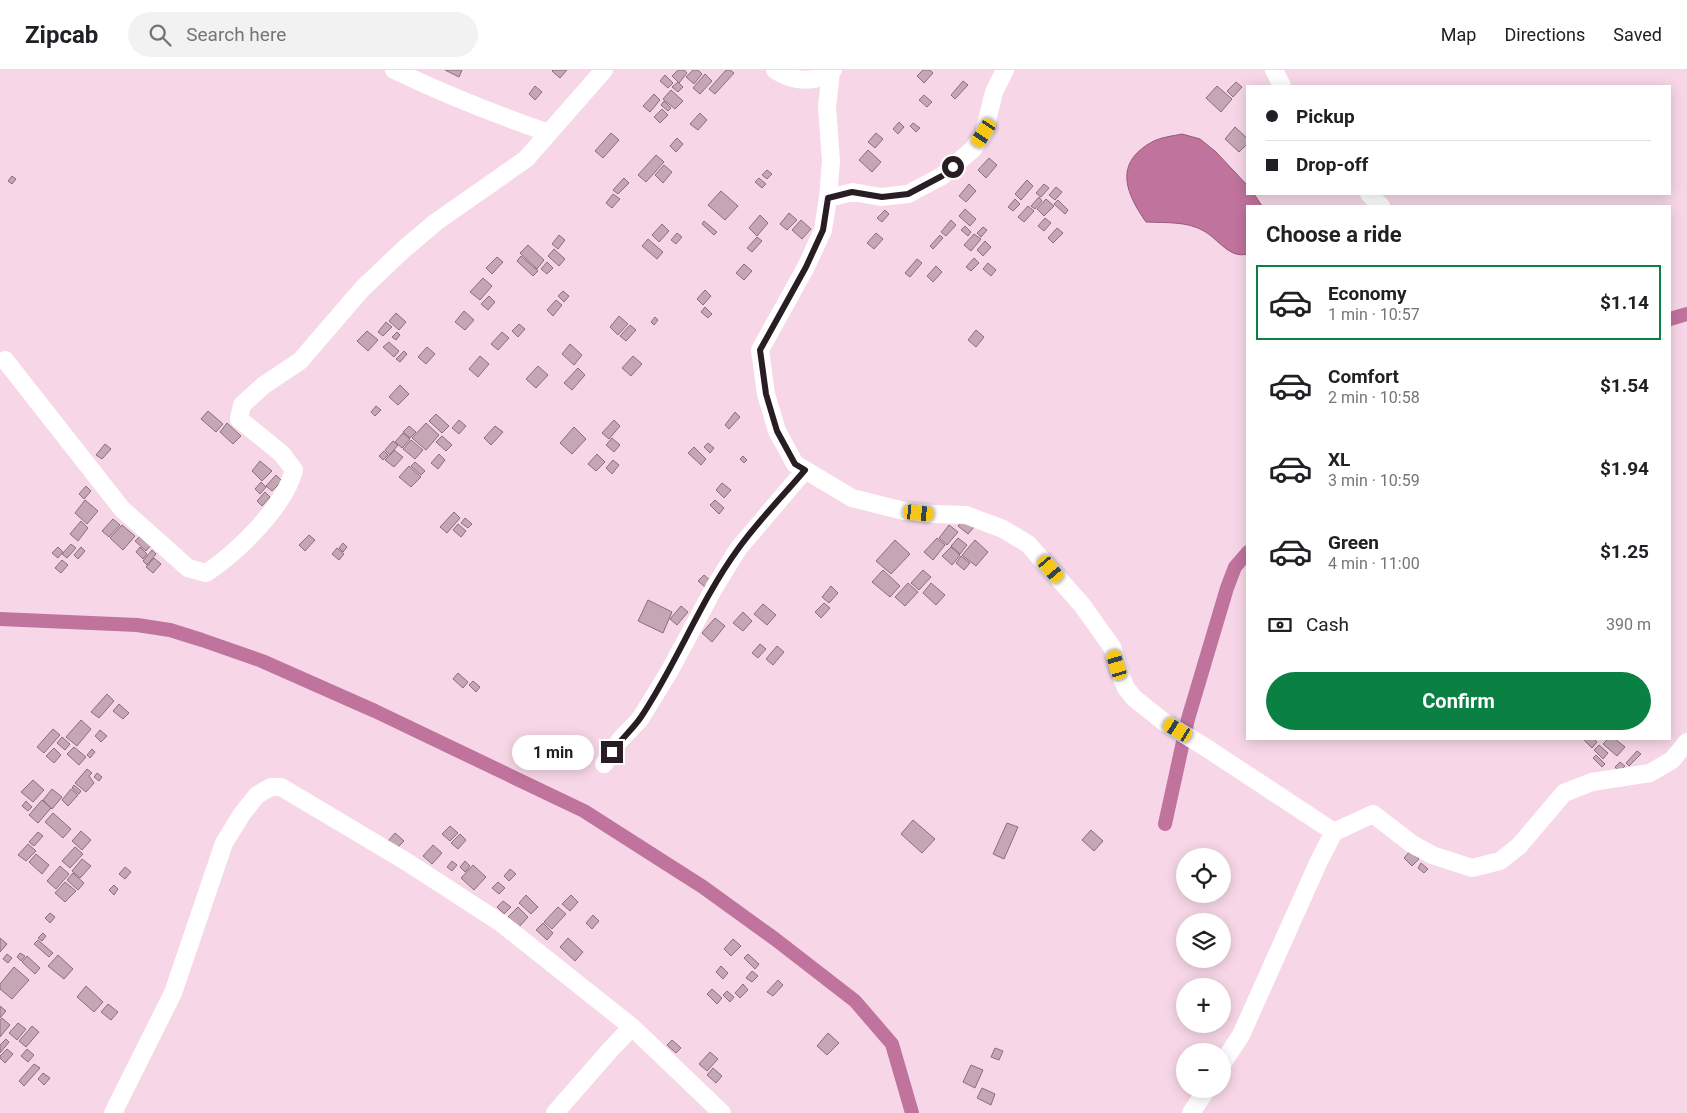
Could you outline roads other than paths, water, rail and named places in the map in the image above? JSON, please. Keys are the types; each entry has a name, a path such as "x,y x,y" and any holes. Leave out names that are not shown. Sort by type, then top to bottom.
{"street":[{"path":"394,70 504,117 549,133"},
{"path":"5,360 122,509 188,568 206,573 224,562 249,537 277,503 291,481 294,470 282,454 239,419 242,405 264,385 300,361 362,289 404,249 436,222 526,159 604,70"},
{"path":"775,70 796,79 813,80 832,71"},
{"path":"828,198 852,192 882,197 908,194 942,176 973,149 984,133 994,92 1005,70"},
{"path":"1274,70 1282,85"},
{"path":"832,71 827,107 831,161 823,230 806,267 760,350 766,394 777,431 795,464 852,498 904,512 966,515 1003,529 1028,544 1082,605 1112,647 1126,688 1134,698 1164,722 1334,832"},
{"path":"1370,195 1380,205"},
{"path":"604,764 620,740 640,719 669,672 714,588 738,549 805,470"},
{"path":"1231,1050 1241,1035 1315,869 1334,832 1373,814 1412,844 1432,855 1472,868 1500,861 1519,846 1564,793 1592,782 1650,773 1672,760 1687,742"},
{"path":"114,1113 174,993 224,843 242,814 257,795 271,787 281,787 407,862 493,918 632,1027 722,1113"},
{"path":"555,1113 632,1027"},
{"path":"1191,1113 1201,1098"}],"waterway":[{"path":"1671,319 1687,314"},
{"path":"1165,824 1188,719 1227,588 1235,567 1246,554"},
{"path":"0,619 137,625 170,630 202,640 262,661 375,711 584,811 703,887 775,939 855,1001 892,1044 912,1113"}]}
